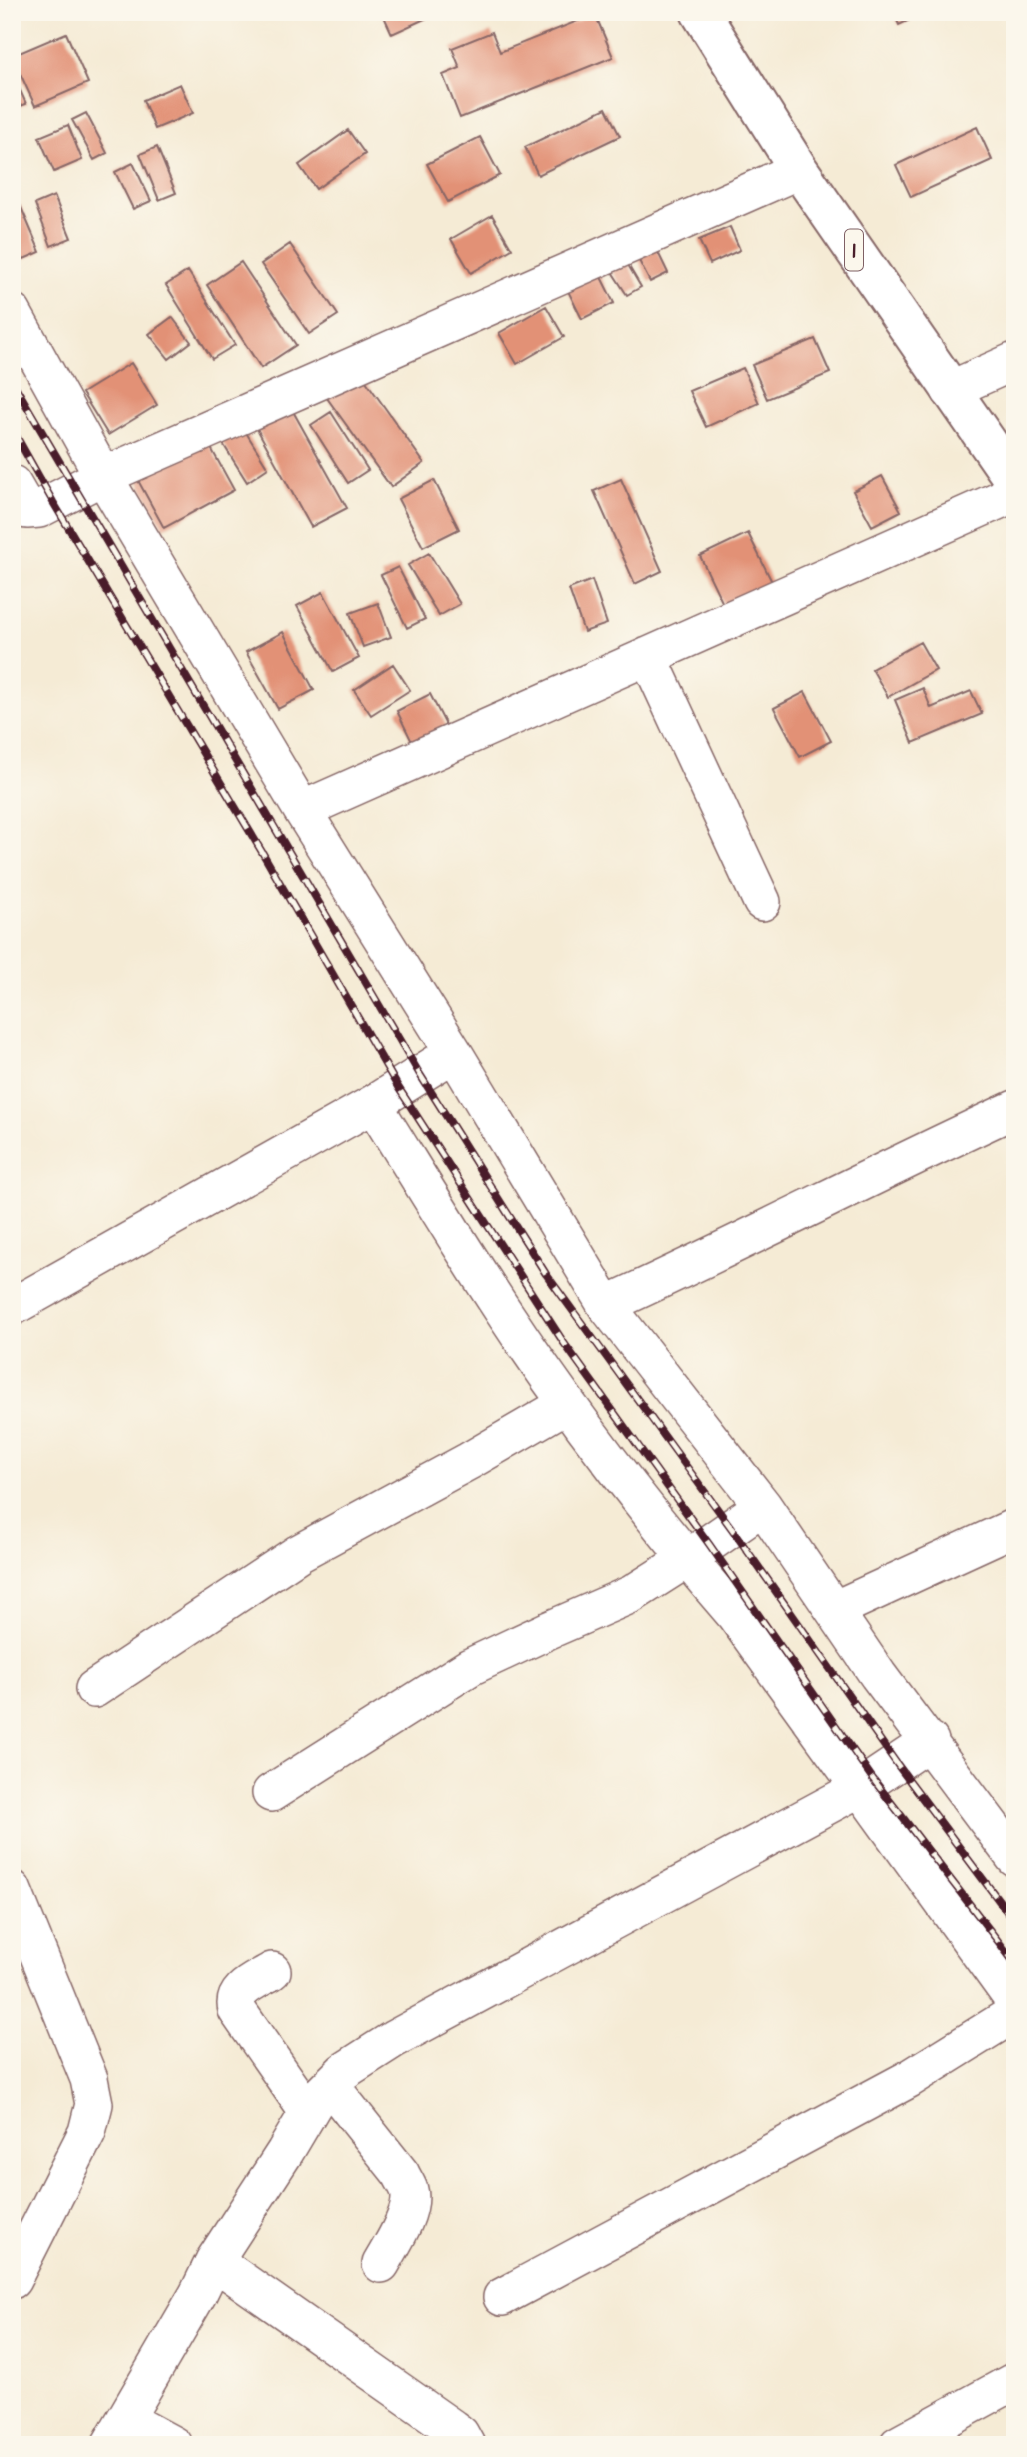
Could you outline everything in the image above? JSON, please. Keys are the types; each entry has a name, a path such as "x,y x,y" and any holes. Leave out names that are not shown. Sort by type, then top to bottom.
{"highway":[{"name":"1","path":"700,12 799,170 1015,482"}],"street":[{"path":"12,484 27,510 39,509 103,476 799,170"},
{"path":"12,312 103,476 302,810 454,1053 606,1305 763,1506 878,1675 1015,1858"},
{"path":"950,390 1015,361"},
{"path":"302,810 1015,493"},
{"path":"649,656 762,902"},
{"path":"12,1307 373,1104 454,1053"},
{"path":"373,1104 503,1312 567,1404 687,1559 735,1615 1015,2002"},
{"path":"606,1305 1015,1109"},
{"path":"94,1689 299,1553 469,1461 567,1404"},
{"path":"271,1793 470,1668 632,1594 763,1506"},
{"path":"834,1610 1015,1527"},
{"path":"173,2445 117,2432 198,2294 214,2261 319,2099 344,2071 394,2039 859,1788 930,1741"},
{"path":"12,1889 89,2079 94,2104 87,2132 12,2280"},
{"path":"271,1971 238,1992 235,2004 319,2099 401,2174 409,2190 405,2219 381,2264"},
{"path":"502,2297 909,2079 1015,2013"},
{"path":"214,2261 453,2428 466,2445"},
{"path":"898,2445 1015,2381"}],"building":[{"path":"382,12 440,12 392,34"},
{"path":"893,12 927,12 899,25"},
{"path":"595,14 613,57 460,118 443,75 460,68 452,48 492,32 500,52"},
{"path":"66,33 88,83 35,106 12,56"},
{"path":"12,72 26,104 12,109"},
{"path":"180,84 193,113 155,129 143,100"},
{"path":"606,108 620,136 538,175 525,147"},
{"path":"86,113 107,153 94,160 72,120"},
{"path":"68,125 82,160 54,172 39,137"},
{"path":"977,127 992,160 911,197 896,165"},
{"path":"348,130 365,154 316,189 299,165"},
{"path":"480,137 500,175 448,202 427,164"},
{"path":"157,147 176,193 159,200 140,154"},
{"path":"133,163 151,201 133,209 115,172"},
{"path":"54,196 71,238 51,246 35,204"},
{"path":"20,205 40,252 12,264 12,208"},
{"path":"492,215 512,249 471,273 451,239"},
{"path":"730,227 740,250 710,264 699,240"},
{"path":"290,244 338,315 309,334 261,264"},
{"path":"654,244 668,273 650,282 635,253"},
{"path":"624,258 641,287 627,295 609,267"},
{"path":"241,262 296,345 261,368 207,285"},
{"path":"596,267 614,303 582,319 564,283"},
{"path":"188,271 235,345 212,359 166,285"},
{"path":"546,306 564,337 517,364 499,333"},
{"path":"172,317 191,342 169,359 149,334"},
{"path":"815,339 830,373 767,399 752,365"},
{"path":"131,363 157,405 108,435 82,393"},
{"path":"743,368 759,403 706,427 689,391"},
{"path":"361,374 424,463 391,487 327,398"},
{"path":"285,397 347,508 311,527 250,416"},
{"path":"331,412 368,470 348,483 311,425"},
{"path":"242,426 268,468 247,482 220,439"},
{"path":"205,437 234,490 164,528 135,475"},
{"path":"882,476 901,511 872,526 853,491"},
{"path":"621,479 662,571 635,584 594,491"},
{"path":"434,480 459,529 423,547 398,499"},
{"path":"748,533 772,582 724,606 700,556"},
{"path":"429,553 460,604 439,616 408,565"},
{"path":"398,567 425,619 407,628 381,575"},
{"path":"592,580 607,624 584,632 569,589"},
{"path":"323,592 359,658 333,672 297,606"},
{"path":"378,603 391,637 363,647 350,613"},
{"path":"283,632 314,690 278,709 246,652"},
{"path":"920,642 936,670 888,697 872,669"},
{"path":"393,664 410,690 371,715 354,690"},
{"path":"923,688 931,708 971,691 982,714 913,743 895,700"},
{"path":"805,692 831,741 800,757 774,708"},
{"path":"430,694 448,729 414,746 397,711"}],"railway":[{"path":"12,381 419,1073 546,1274 732,1529 897,1764 1015,1922"},
{"path":"12,429 398,1087 564,1343 873,1779 1015,1963"}]}
